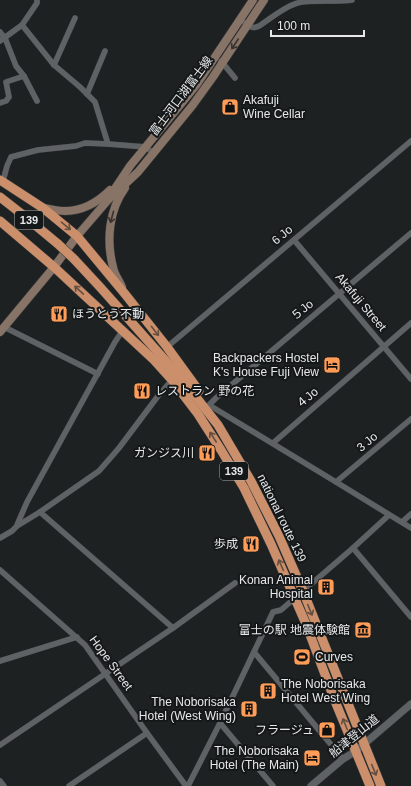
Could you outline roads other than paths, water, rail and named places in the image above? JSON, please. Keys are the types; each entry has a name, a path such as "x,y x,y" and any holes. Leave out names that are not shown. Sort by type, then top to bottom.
{"highway":[{"path":"1,180 43,208 77,236 167,347 210,405 218,425"},
{"name":"national route 139","path":"0,197 58,244 74,259 182,378 218,425 251,480 279,536 303,591 381,786"},
{"name":"national route 139","path":"0,221 54,266 154,360 172,380 198,414 244,488 271,544 295,598 370,786"}],"main road":[{"name":"富士河口湖富士線","path":"108,200 130,166 186,99 253,0"},
{"name":"富士河口湖富士線","path":"2,329 77,236 108,200 138,172 192,106 264,0"},
{"path":"43,208 66,211 86,208 103,198 130,166"},
{"path":"125,294 113,268 110,245 110,224 115,204 138,172"}],"street":[{"path":"2,40 22,25 37,3 37,0"},
{"path":"239,19 247,25 255,28 285,9 301,2 352,0"},
{"path":"54,65 75,18"},
{"path":"22,25 54,65 80,86 95,102 108,144"},
{"path":"0,32 2,40 37,101"},
{"path":"87,94 105,51"},
{"path":"217,54 222,63 235,78"},
{"path":"0,103 6,101 9,97 6,82 24,76"},
{"name":"6 Jo","path":"167,347 411,141"},
{"path":"1,180 6,166 11,158 38,150 76,146 85,143 146,147 153,153"},
{"name":"５Jo","path":"210,405 216,398 411,232"},
{"name":"Akafuji Street","path":"294,240 411,379"},
{"name":"４Jo","path":"273,443 411,323"},
{"path":"2,329 98,374"},
{"path":"17,526 27,502 123,330"},
{"path":"0,538 99,471 119,448 158,396 172,380"},
{"path":"210,405 411,528"},
{"name":"3 Jo","path":"336,482 411,419"},
{"path":"40,512 173,628"},
{"path":"402,522 411,514"},
{"path":"187,786 220,723 273,612 281,610 389,515"},
{"path":"353,548 411,617"},
{"name":"Hope Street","path":"0,570 85,645 147,733 187,786"},
{"path":"0,745 173,628 235,583"},
{"path":"0,661 77,637"},
{"path":"254,652 343,759"},
{"name":"船津登山道","path":"311,786 343,759 356,751 411,704"},
{"path":"220,723 273,786"},
{"path":"69,786 147,733"},
{"path":"0,780 4,786"}],"place":[{"name":"Akafuji Wine Cellar","path":"230,107"},
{"name":"ほうとう不動","path":"59,314"},
{"name":"Backpackers Hostel K's House Fuji View","path":"332,365"},
{"name":"レストラン 野の花","path":"142,391"},
{"name":"ガンジス川","path":"207,453"},
{"name":"歩成","path":"251,544"},
{"name":"Konan Animal Hospital","path":"326,587"},
{"name":"富士の駅 地震体験館","path":"363,630"},
{"name":"Curves","path":"302,657"},
{"name":"The Noborisaka Hotel West Wing","path":"268,691"},
{"name":"The Noborisaka Hotel (West Wing)","path":"249,709"},
{"name":"フラージュ","path":"327,730"},
{"name":"The Noborisaka Hotel (The Main)","path":"312,758"}]}
